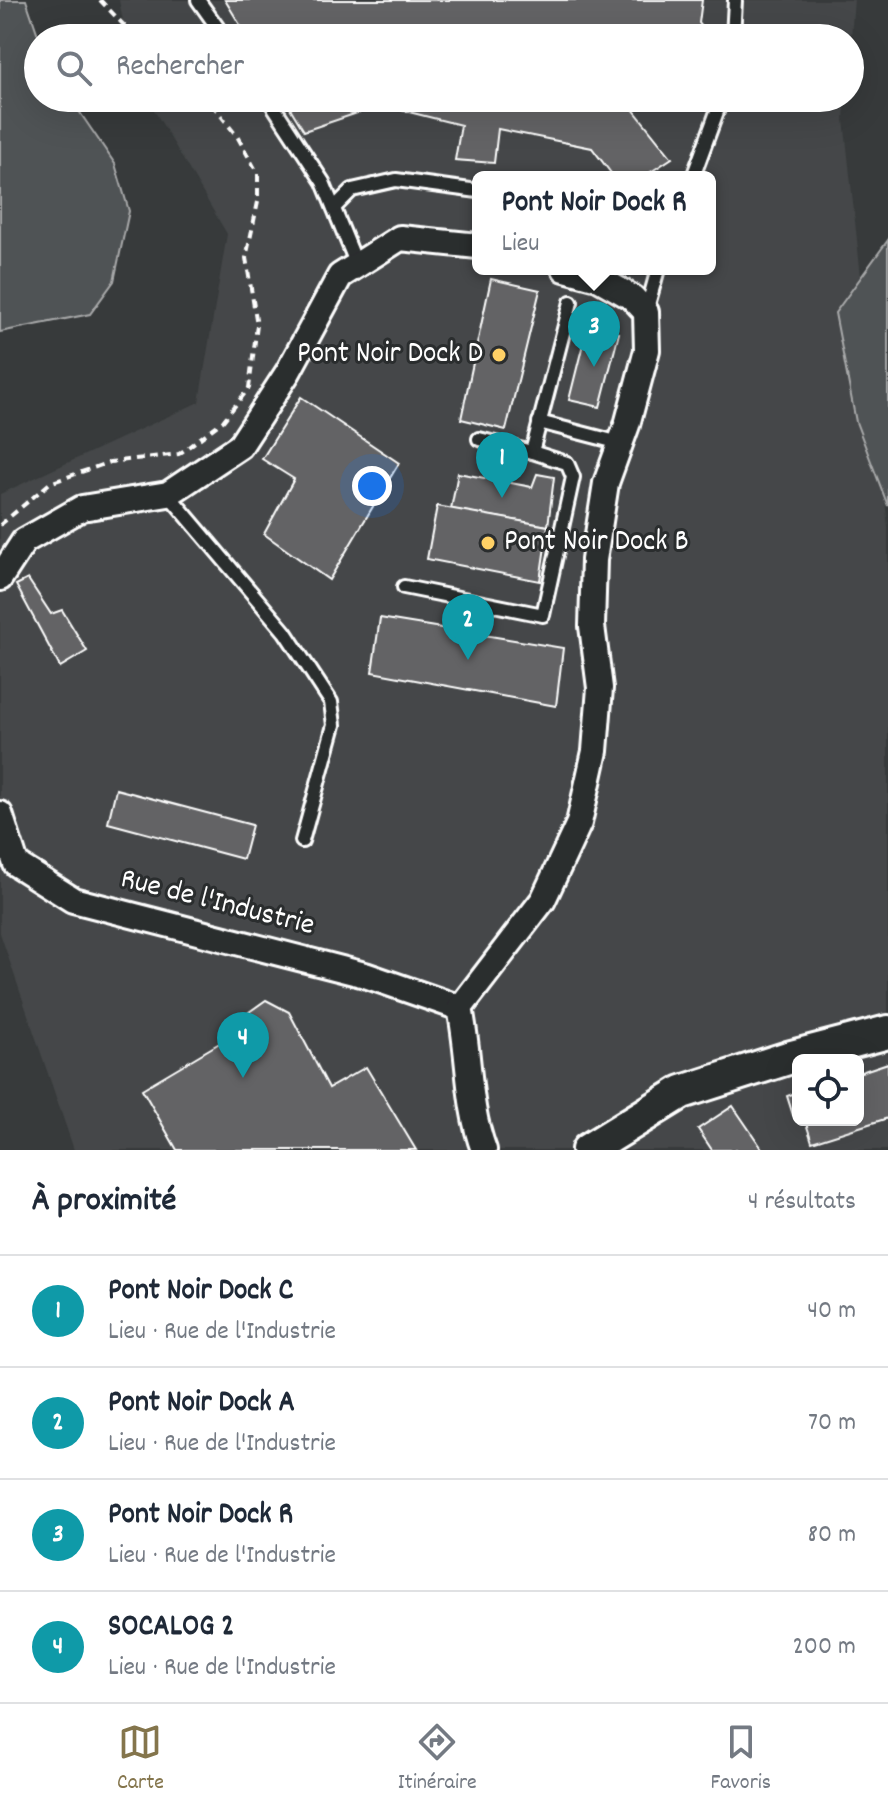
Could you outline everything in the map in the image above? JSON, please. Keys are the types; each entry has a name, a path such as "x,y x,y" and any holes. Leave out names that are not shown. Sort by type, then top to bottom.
{"street":[{"path":"0,578 24,541 82,508 168,494 240,446 288,372 340,276 400,238 472,245"},
{"path":"484,1150 476,1127 468,1047 460,1008 543,900 579,823 595,751 600,688 592,626 594,560 606,483 647,350 646,312 633,298 587,275"},
{"name":"Rue de l'Industrie","path":"0,814 16,864 73,900 365,975 460,1008"},
{"path":"588,1150 682,1092 788,1058 888,1032"}],"lane":[{"path":"198,0 215,24"},
{"path":"734,24 735,0"},
{"path":"277,112 323,182 357,265"},
{"path":"695,171 717,112"},
{"path":"334,208 352,190 396,180 472,190"},
{"path":"646,312 656,275"},
{"path":"532,452 571,302"},
{"path":"539,422 620,443"},
{"path":"404,587 543,615 573,477 567,463 479,439"},
{"path":"168,494 285,632 331,702 334,725 302,841"}],"path":[{"path":"100,0 123,24"},
{"path":"0,525 50,483 110,462 179,454 223,421 249,388 257,325 246,258 258,202 258,174 237,136 218,112"}],"shaded area":[{"path":"0,0 26,0 34,24 24,24 24,112 80,112 115,164 129,211 114,281 90,314 0,332"},
{"path":"119,0 854,0 852,24 123,24"},
{"path":"155,112 845,112 888,527 888,1150 74,1150 0,933 0,494 199,402 227,234"},
{"path":"888,240 888,506 856,422 835,313"}],"building":[{"path":"225,0 702,0 700,24 240,24"},
{"path":"292,112 360,112 304,131"},
{"path":"409,112 635,112 672,158 652,171 609,171 592,148 498,129 494,163 455,160 461,125"},
{"name":"Pont Noir Dock D","path":"491,279 540,290 506,430 461,419"},
{"path":"587,328 619,333 600,407 569,400"},
{"path":"301,397 399,463 329,580 264,534 294,479 262,459"},
{"path":"458,473 532,487 537,474 554,477 548,526 451,509"},
{"name":"Pont Noir Dock B","path":"437,506 548,526 540,581 427,559"},
{"path":"28,579 51,614 62,610 87,651 60,667 16,585"},
{"path":"380,618 563,648 556,706 372,672"},
{"path":"116,789 252,825 243,859 108,823"},
{"path":"266,1000 289,1012 329,1088 366,1067 416,1150 177,1150 142,1089 255,1022 249,1012"},
{"path":"888,1063 888,1118 864,1126 864,1071"},
{"path":"792,1094 792,1112 787,1096"},
{"path":"733,1106 763,1150 712,1150 698,1129"},
{"path":"807,1126 863,1126 812,1142"}],"place":[{"name":"Pont Noir Dock D","path":"499,355"},
{"name":"Pont Noir Dock R","path":"594,367"},
{"name":"Pont Noir Dock C","path":"502,498"},
{"name":"Pont Noir Dock B","path":"488,543"},
{"name":"Pont Noir Dock A","path":"468,660"},
{"name":"SOCALOG 2","path":"243,1078"}]}
